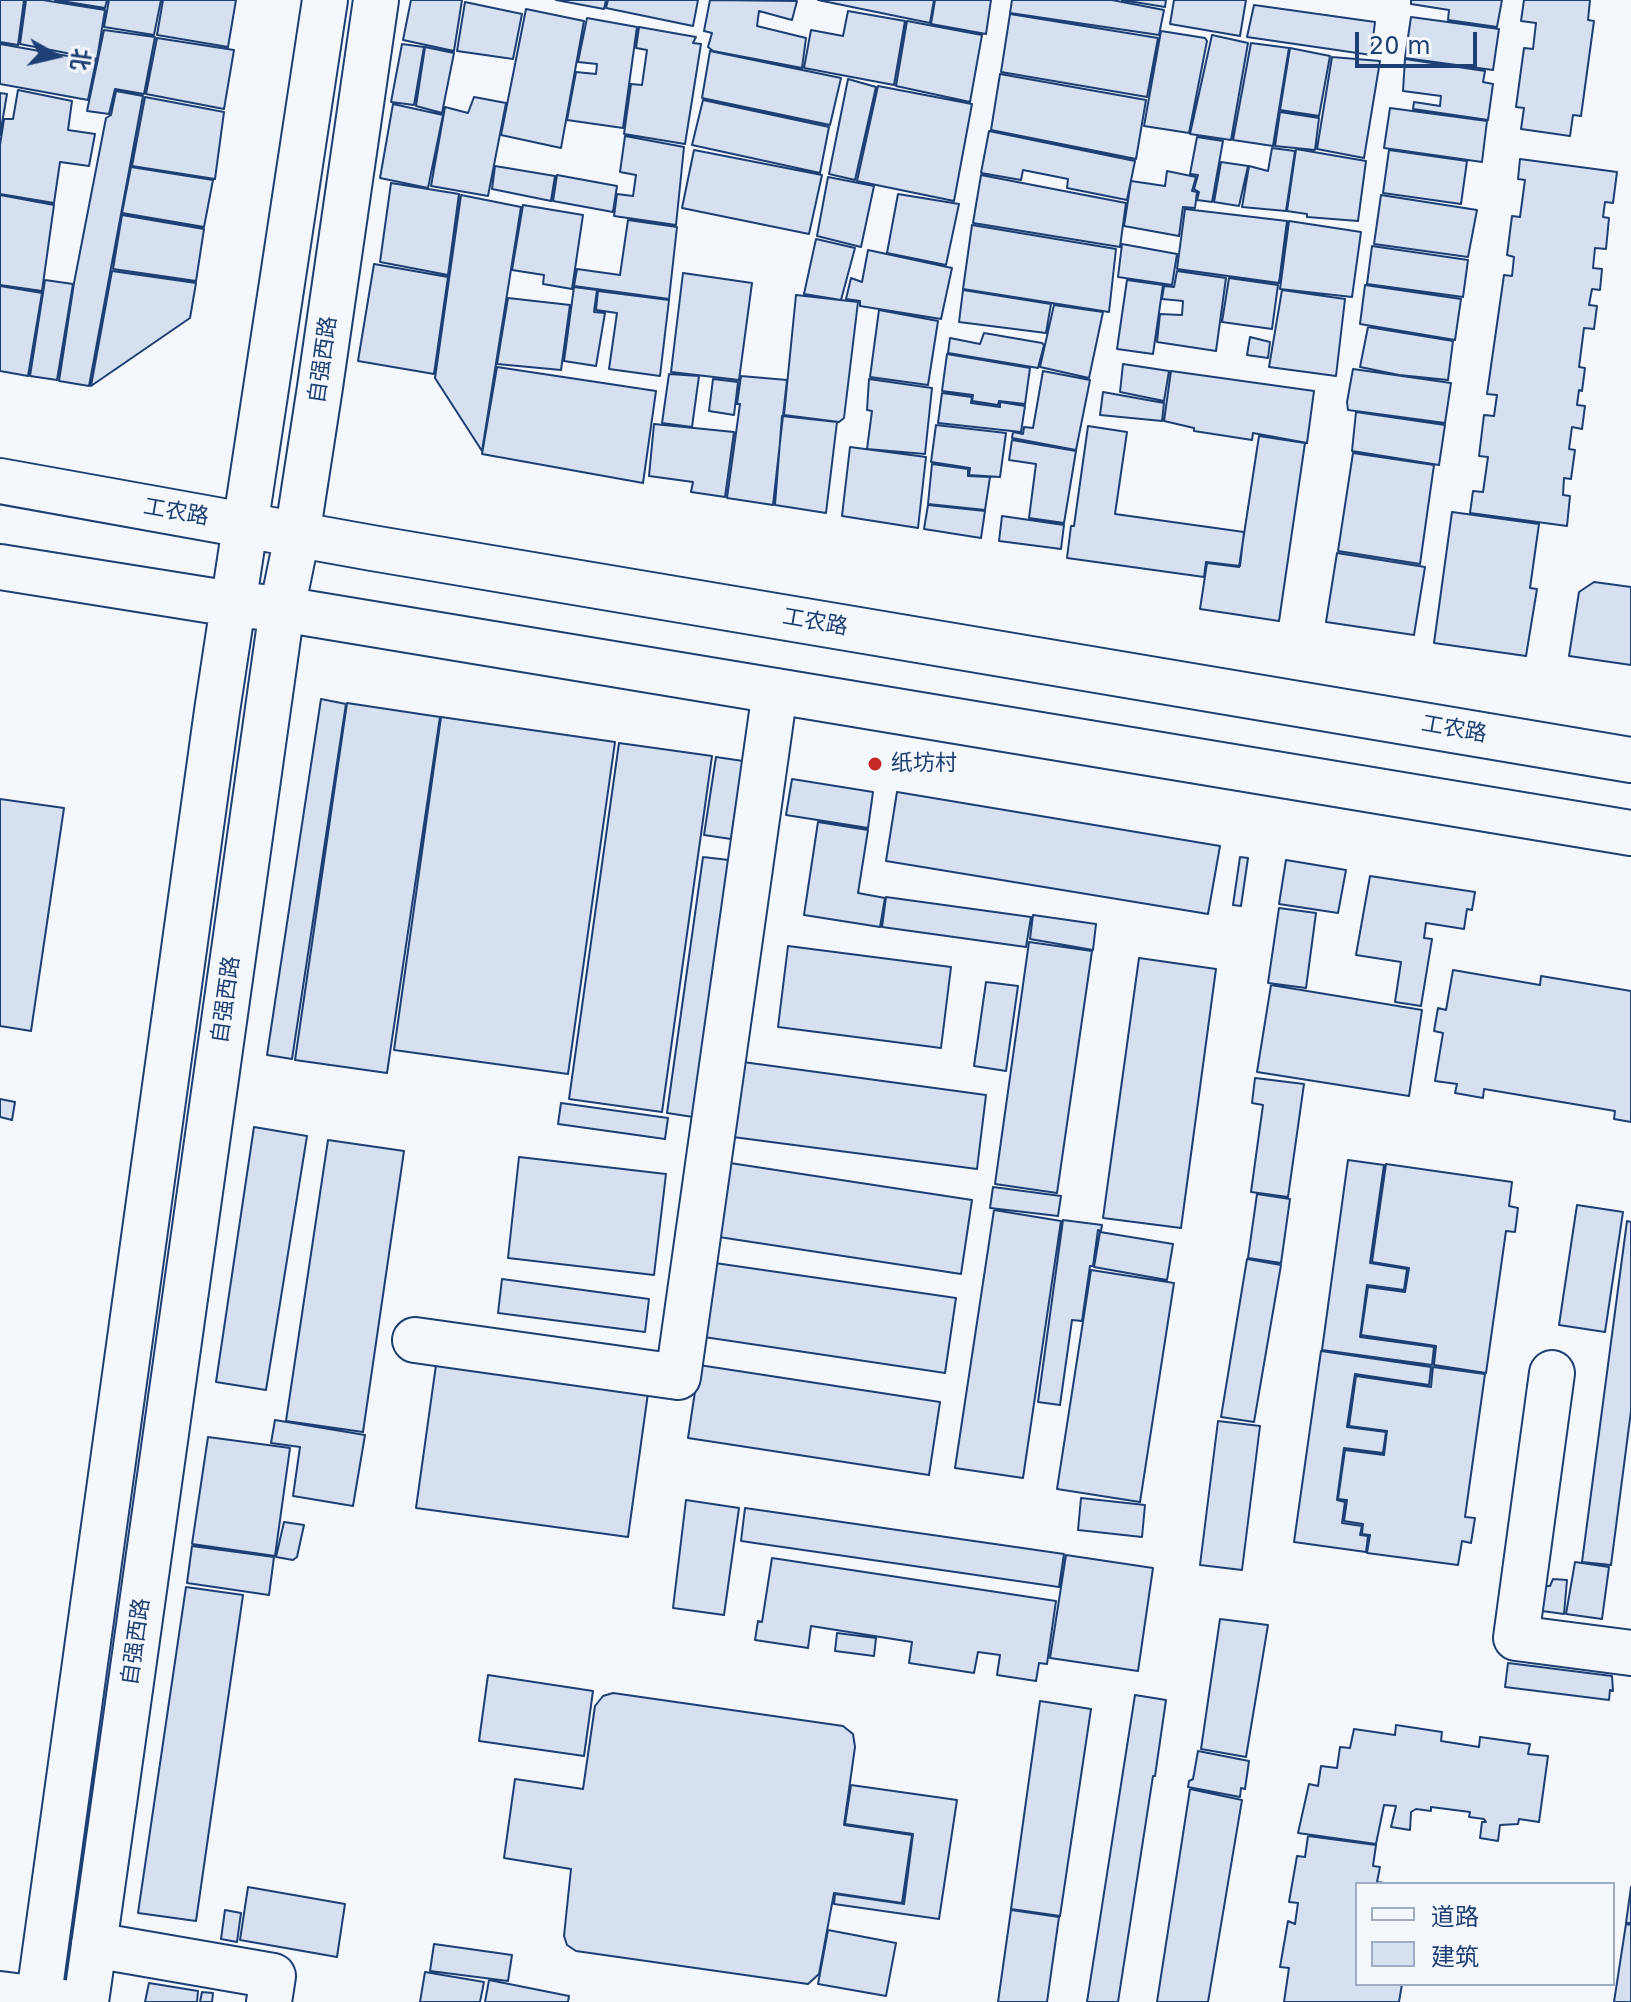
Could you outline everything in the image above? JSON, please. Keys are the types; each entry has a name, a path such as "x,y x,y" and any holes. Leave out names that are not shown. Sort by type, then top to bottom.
{"main road":[{"path":"35,1999 232,604 325,0"},
{"name":"自强西路","path":"86,2002 282,609 297,536 376,0"},
{"name":"工农路","path":"0,481 297,536 1631,760"},
{"path":"0,567 232,604 282,609 1631,833"},
{"path":"415,1340 678,1377 775,691"},
{"path":"1552,1373 1516,1638 1631,1653"},
{"path":"94,1945 273,1976 269,2002"}],"building":[{"path":"0,0 24,0 18,45 0,42"},
{"path":"26,0 105,10 97,59 20,44"},
{"path":"55,0 107,0 105,8"},
{"path":"109,0 161,0 154,35 104,27"},
{"path":"163,0 236,0 228,47 157,35"},
{"path":"411,0 462,0 454,51 403,40"},
{"path":"556,0 606,0 604,9"},
{"path":"608,0 698,0 693,26 606,8"},
{"path":"710,0 797,1 792,20 759,11 757,26 806,38 802,68 713,51 708,47 712,33 704,31"},
{"path":"818,0 934,0 930,23"},
{"path":"935,0 991,0 986,34 931,24"},
{"path":"1012,0 1112,0 1164,10 1159,35 1010,13"},
{"path":"1122,0 1166,0 1165,7"},
{"path":"1174,0 1246,0 1240,36 1170,24"},
{"path":"1411,0 1502,0 1497,27 1448,20 1449,10 1411,4"},
{"path":"1524,0 1590,0 1588,20 1594,21 1581,116 1573,115 1570,136 1521,129 1524,108 1516,107 1524,48 1533,49 1536,23 1521,21"},
{"path":"465,2 522,14 513,59 457,51"},
{"path":"1254,5 1375,22 1371,55 1247,37"},
{"path":"526,9 584,21 561,148 501,135"},
{"path":"848,11 905,21 894,85 804,68 811,30 843,36"},
{"path":"1010,14 1158,38 1147,97 1001,72"},
{"path":"1411,17 1499,29 1493,70 1405,58"},
{"path":"587,18 637,27 623,128 567,120 576,72 596,74 597,64 578,62"},
{"path":"907,21 982,35 970,102 896,86"},
{"path":"639,27 696,37 693,43 701,44 685,144 624,134 631,84 642,85 647,50 636,48"},
{"path":"104,30 155,37 144,94 115,89 109,114 87,111"},
{"path":"1161,31 1205,38 1207,41 1189,133 1144,126"},
{"path":"1212,35 1248,43 1231,140 1190,134"},
{"path":"157,38 234,50 224,109 146,94"},
{"path":"1251,43 1289,48 1273,146 1233,140"},
{"path":"0,44 96,61 88,100 0,84"},
{"path":"402,44 424,47 414,105 391,102"},
{"path":"425,47 454,53 442,113 416,106"},
{"path":"1290,48 1330,56 1319,116 1280,110"},
{"path":"710,51 841,78 830,125 702,98"},
{"path":"1332,57 1380,61 1364,158 1317,149"},
{"path":"1405,59 1485,71 1483,82 1493,84 1488,120 1413,109 1414,102 1440,106 1441,96 1403,91"},
{"path":"1000,74 1146,100 1136,159 991,130"},
{"path":"848,79 876,87 855,180 829,174"},
{"path":"878,86 972,104 954,201 857,181"},
{"path":"18,90 72,101 68,130 95,134 89,166 60,162 54,203 0,194 0,145 4,119 13,119"},
{"path":"116,91 143,96 89,386 59,381 74,283 106,118 111,115"},
{"path":"0,93 7,94 0,135"},
{"path":"145,97 224,112 215,179 132,166"},
{"path":"474,97 506,103 488,196 431,186 445,107 468,113"},
{"path":"703,100 829,127 820,173 692,145"},
{"path":"393,104 443,115 428,188 380,178"},
{"path":"1390,108 1487,121 1482,162 1384,148"},
{"path":"1280,112 1319,118 1315,150 1275,146"},
{"path":"989,131 1135,161 1127,200 1067,188 1068,179 1023,170 1021,180 981,173"},
{"path":"625,136 684,147 676,225 614,216 617,194 633,196 636,175 620,172"},
{"path":"1197,137 1223,141 1212,202 1197,200 1199,192 1194,189 1198,175 1190,174"},
{"path":"1272,148 1295,151 1286,211 1242,207 1249,166 1268,171"},
{"path":"1296,149 1366,161 1358,221 1307,217 1307,214 1287,211"},
{"path":"694,150 822,175 809,234 682,208"},
{"path":"1389,150 1467,161 1461,204 1383,193"},
{"path":"1520,159 1617,172 1613,203 1605,202 1603,217 1609,218 1606,249 1595,248 1593,268 1602,269 1600,290 1592,289 1589,305 1597,306 1594,329 1584,328 1579,367 1585,368 1577,405 1585,406 1582,429 1572,427 1569,449 1575,450 1571,479 1564,478 1563,495 1570,496 1567,526 1470,513 1473,491 1483,492 1488,457 1479,456 1484,415 1494,416 1497,395 1487,394 1504,275 1512,276 1514,257 1507,255 1512,216 1520,217 1525,180 1518,179"},
{"path":"1221,162 1248,166 1239,206 1214,202"},
{"path":"495,166 555,176 551,201 492,189"},
{"path":"131,167 213,180 204,227 122,213"},
{"path":"1167,171 1196,177 1192,191 1197,192 1195,208 1183,207 1179,236 1124,226 1131,181 1165,186"},
{"path":"557,175 617,186 613,212 553,201"},
{"path":"981,175 1126,203 1120,247 973,223"},
{"path":"828,177 874,186 861,247 817,236"},
{"path":"391,183 459,194 448,275 380,262"},
{"path":"898,194 959,204 946,265 887,253"},
{"path":"0,195 54,205 42,291 0,285"},
{"path":"461,195 521,207 482,451 435,378"},
{"path":"1381,195 1477,210 1468,257 1374,244"},
{"path":"523,205 583,215 572,289 543,284 544,275 512,270"},
{"path":"1185,209 1287,221 1279,283 1177,269"},
{"path":"122,215 204,229 196,281 113,269"},
{"path":"628,220 677,227 669,299 574,286 577,269 620,275"},
{"path":"1289,221 1361,232 1352,297 1280,289"},
{"path":"972,225 1116,249 1109,312 963,289"},
{"path":"816,239 855,248 841,300 804,294"},
{"path":"1122,244 1177,254 1172,285 1118,277"},
{"path":"1372,246 1468,260 1463,297 1367,284"},
{"path":"868,250 952,268 941,319 860,306 860,301 846,299 851,278 862,282"},
{"path":"374,264 448,277 434,374 358,361"},
{"path":"112,271 196,283 190,318 91,386"},
{"path":"1177,271 1226,278 1216,351 1157,342 1160,314 1182,315 1183,301 1162,299 1164,286 1174,287"},
{"path":"683,273 752,283 739,380 671,372"},
{"path":"1229,278 1278,285 1272,329 1222,322"},
{"path":"45,280 73,284 57,380 30,376"},
{"path":"1127,280 1163,285 1153,354 1117,349"},
{"path":"1365,285 1461,299 1455,340 1360,324"},
{"path":"0,286 42,293 28,376 0,371"},
{"path":"574,287 597,290 594,312 605,313 596,366 564,361"},
{"path":"963,290 1051,304 1046,333 959,322"},
{"path":"1282,290 1345,299 1336,376 1269,367"},
{"path":"598,291 669,300 660,376 609,369 617,313 596,310"},
{"path":"796,295 858,302 844,418 839,422 784,415"},
{"path":"508,298 570,305 561,370 497,364"},
{"path":"1054,305 1103,312 1089,378 1040,367"},
{"path":"879,310 938,321 928,385 870,377"},
{"path":"1368,327 1453,341 1448,380 1360,367"},
{"path":"984,333 1042,343 1038,368 948,353 950,338 980,344"},
{"path":"1250,337 1270,342 1268,358 1247,355"},
{"path":"947,354 1030,368 1025,404 999,401 998,405 972,401 973,395 942,391"},
{"path":"1123,364 1169,371 1164,401 1120,392"},
{"path":"497,367 656,391 643,483 482,454"},
{"path":"1353,369 1451,383 1445,423 1348,410"},
{"path":"1043,371 1090,380 1076,450 1012,438 1013,432 1023,434 1024,427 1033,428"},
{"path":"1171,371 1314,391 1307,443 1253,433 1252,440 1194,431 1194,428 1164,421"},
{"path":"669,374 699,376 692,427 662,423"},
{"path":"741,376 787,380 773,505 727,498"},
{"path":"713,379 738,382 734,415 709,411"},
{"path":"869,379 932,388 925,454 867,449 872,411 867,410"},
{"path":"1103,392 1164,403 1162,421 1100,415"},
{"path":"942,393 972,397 971,403 1000,407 1000,402 1025,406 1021,432 938,423"},
{"path":"1356,412 1445,425 1439,465 1352,451"},
{"path":"782,416 837,422 826,513 775,505"},
{"path":"654,424 734,432 725,497 691,492 693,482 649,476"},
{"path":"936,425 1006,433 1000,477 969,475 970,468 931,462"},
{"path":"1088,426 1127,432 1115,514 1244,532 1240,566 1206,562 1204,577 1067,558"},
{"path":"1259,436 1305,443 1279,621 1200,609 1207,563 1239,567"},
{"path":"1012,440 1076,451 1064,523 1029,518 1036,464 1009,460"},
{"path":"850,447 926,457 918,528 842,516"},
{"path":"1353,453 1434,465 1420,564 1338,551"},
{"path":"932,464 968,469 968,476 990,477 985,510 928,504"},
{"path":"928,505 985,511 981,538 924,529"},
{"path":"1452,512 1539,524 1530,588 1537,589 1526,656 1434,643"},
{"path":"1002,516 1064,525 1061,549 999,541"},
{"path":"1337,553 1425,567 1414,635 1326,622"},
{"path":"1594,582 1631,587 1631,665 1569,656 1579,592"},
{"path":"321,699 346,704 292,1059 267,1055"},
{"path":"347,703 440,717 387,1073 295,1060"},
{"path":"441,717 615,742 568,1074 394,1050"},
{"path":"619,743 712,756 662,1112 569,1099"},
{"path":"716,757 743,761 731,839 704,835"},
{"path":"792,779 873,792 868,828 786,815"},
{"path":"897,792 1220,846 1208,914 886,861"},
{"path":"0,799 64,808 31,1031 0,1026"},
{"path":"818,822 868,830 858,893 885,898 880,927 804,915"},
{"path":"703,857 729,860 693,1117 667,1113"},
{"path":"1240,857 1248,858 1241,906 1233,905"},
{"path":"1286,860 1346,870 1338,913 1279,904"},
{"path":"1370,876 1475,892 1472,910 1467,909 1464,929 1426,923 1424,938 1432,939 1421,1006 1395,1002 1401,962 1356,955"},
{"path":"886,897 1031,917 1026,947 882,927"},
{"path":"1279,908 1316,913 1306,988 1268,983"},
{"path":"1033,915 1096,924 1093,950 1030,939"},
{"path":"1029,942 1092,951 1057,1193 995,1184"},
{"path":"788,946 951,967 941,1048 778,1027"},
{"path":"1139,958 1216,969 1181,1228 1103,1218"},
{"path":"1453,970 1540,985 1541,976 1631,991 1631,1122 1614,1119 1615,1111 1484,1089 1483,1098 1455,1093 1457,1084 1435,1081 1443,1033 1434,1031 1438,1008 1446,1010"},
{"path":"986,982 1018,986 1006,1071 974,1066"},
{"path":"1271,985 1422,1010 1409,1096 1257,1072"},
{"path":"743,1062 986,1095 977,1169 733,1137"},
{"path":"1255,1078 1304,1084 1288,1197 1251,1192 1263,1105 1252,1103"},
{"path":"0,1099 15,1102 12,1120 0,1117"},
{"path":"561,1103 668,1118 665,1139 558,1124"},
{"path":"254,1127 307,1136 266,1390 216,1382"},
{"path":"328,1140 404,1151 363,1432 286,1421"},
{"path":"519,1157 666,1174 654,1275 508,1258"},
{"path":"1348,1160 1384,1165 1370,1263 1407,1269 1404,1290 1367,1285 1360,1337 1434,1347 1432,1365 1322,1350"},
{"path":"730,1163 972,1200 961,1274 719,1237"},
{"path":"1386,1164 1512,1182 1509,1206 1518,1208 1515,1232 1506,1231 1486,1373 1434,1365 1436,1346 1361,1335 1368,1287 1405,1292 1409,1268 1372,1262"},
{"path":"993,1187 1061,1196 1058,1216 990,1208"},
{"path":"1257,1194 1290,1199 1281,1263 1248,1258"},
{"path":"1577,1205 1623,1212 1605,1332 1559,1325"},
{"path":"994,1210 1061,1221 1023,1478 955,1468"},
{"path":"1063,1220 1102,1225 1101,1231 1098,1230 1093,1266 1090,1266 1082,1321 1072,1320 1060,1405 1038,1402"},
{"path":"1627,1221 1631,1222 1631,1411 1611,1565 1582,1562"},
{"path":"1100,1232 1173,1244 1167,1280 1094,1267"},
{"path":"1247,1259 1281,1265 1254,1422 1221,1417"},
{"path":"715,1263 956,1298 945,1373 704,1337"},
{"path":"1091,1270 1174,1283 1140,1502 1057,1489"},
{"path":"502,1279 649,1299 645,1332 498,1313"},
{"path":"1321,1351 1431,1367 1429,1385 1355,1374 1347,1427 1386,1432 1383,1453 1344,1448 1337,1500 1345,1502 1342,1523 1362,1526 1360,1535 1368,1536 1366,1552 1294,1542"},
{"path":"436,1365 648,1393 628,1537 416,1508"},
{"path":"699,1365 940,1402 929,1475 688,1438"},
{"path":"1433,1367 1485,1374 1465,1517 1475,1518 1471,1543 1462,1541 1458,1565 1367,1553 1370,1535 1362,1534 1363,1524 1344,1521 1347,1500 1338,1499 1345,1450 1384,1455 1387,1431 1349,1426 1356,1376 1431,1387"},
{"path":"275,1420 365,1435 353,1506 293,1496 300,1447 271,1443"},
{"path":"1218,1421 1260,1426 1242,1570 1200,1565"},
{"path":"208,1437 290,1448 275,1556 192,1544"},
{"path":"1081,1498 1145,1505 1142,1537 1078,1530"},
{"path":"686,1500 739,1508 724,1615 673,1608"},
{"path":"745,1508 1064,1554 1059,1587 741,1541"},
{"path":"284,1522 304,1525 297,1557 293,1560 276,1557"},
{"path":"192,1546 274,1557 269,1595 187,1583"},
{"path":"1066,1555 1153,1568 1138,1671 1050,1658"},
{"path":"772,1558 1056,1601 1047,1664 1039,1663 1036,1681 997,1675 1000,1655 978,1652 974,1673 909,1663 912,1642 811,1626 808,1648 755,1640 758,1621 762,1622"},
{"path":"1575,1562 1609,1567 1602,1619 1566,1614"},
{"path":"1553,1579 1567,1580 1564,1614 1542,1611 1544,1586 1550,1586"},
{"path":"186,1587 243,1595 196,1921 138,1913"},
{"path":"1220,1619 1268,1625 1246,1757 1201,1749"},
{"path":"837,1633 876,1638 874,1656 835,1651"},
{"path":"1508,1663 1612,1676 1613,1691 1610,1690 1609,1700 1505,1687"},
{"path":"488,1675 593,1691 584,1756 479,1741"},
{"path":"613,1693 843,1726 853,1734 855,1747 844,1825 912,1835 902,1903 834,1893 819,1974 808,1984 576,1951 567,1945 564,1936 571,1869 504,1858 515,1779 583,1789 595,1706 603,1696"},
{"path":"1135,1695 1166,1700 1155,1776 1118,2002 1087,2002"},
{"path":"1040,1701 1091,1709 1060,1916 1011,1909"},
{"path":"1396,1725 1442,1732 1441,1741 1479,1747 1480,1737 1530,1744 1528,1754 1548,1756 1539,1822 1519,1819 1518,1824 1500,1825 1498,1841 1480,1838 1482,1822 1486,1822 1469,1817 1470,1812 1431,1807 1431,1811 1416,1809 1411,1812 1410,1830 1391,1827 1396,1806 1384,1805 1376,1844 1298,1833 1309,1784 1318,1786 1321,1766 1337,1768 1340,1747 1350,1748 1354,1729 1395,1735"},
{"path":"1198,1751 1249,1761 1245,1789 1241,1788 1240,1797 1188,1787 1193,1779"},
{"path":"851,1785 957,1800 939,1919 834,1904 835,1894 904,1904 913,1834 845,1824"},
{"path":"1190,1789 1242,1800 1208,2002 1157,2002"},
{"path":"1308,1836 1376,1845 1373,1866 1380,1867 1377,1882 1355,1882 1355,1986 1402,1986 1399,2002 1284,2002 1289,1968 1280,1967 1288,1921 1295,1924 1298,1903 1289,1902 1297,1856 1305,1857"},
{"path":"248,1887 345,1904 337,1957 240,1940"},
{"path":"1631,1887 1631,1923 1626,1923"},
{"path":"225,1910 241,1913 237,1942 221,1939"},
{"path":"1011,1910 1059,1917 1047,2002 998,2002"},
{"path":"1626,1924 1631,1925 1631,2002 1614,2002"},
{"path":"828,1930 896,1943 886,1996 818,1984"},
{"path":"434,1944 512,1955 508,1981 430,1971"},
{"path":"425,1972 484,1982 480,2002 420,2002"},
{"path":"489,1980 569,1996 568,2002 485,2002"},
{"path":"149,1983 198,1991 197,2002 145,2002"},
{"path":"202,1992 213,1993 212,2002 200,2002"}],"place":[{"name":"纸坊村","path":"875,764"}]}
